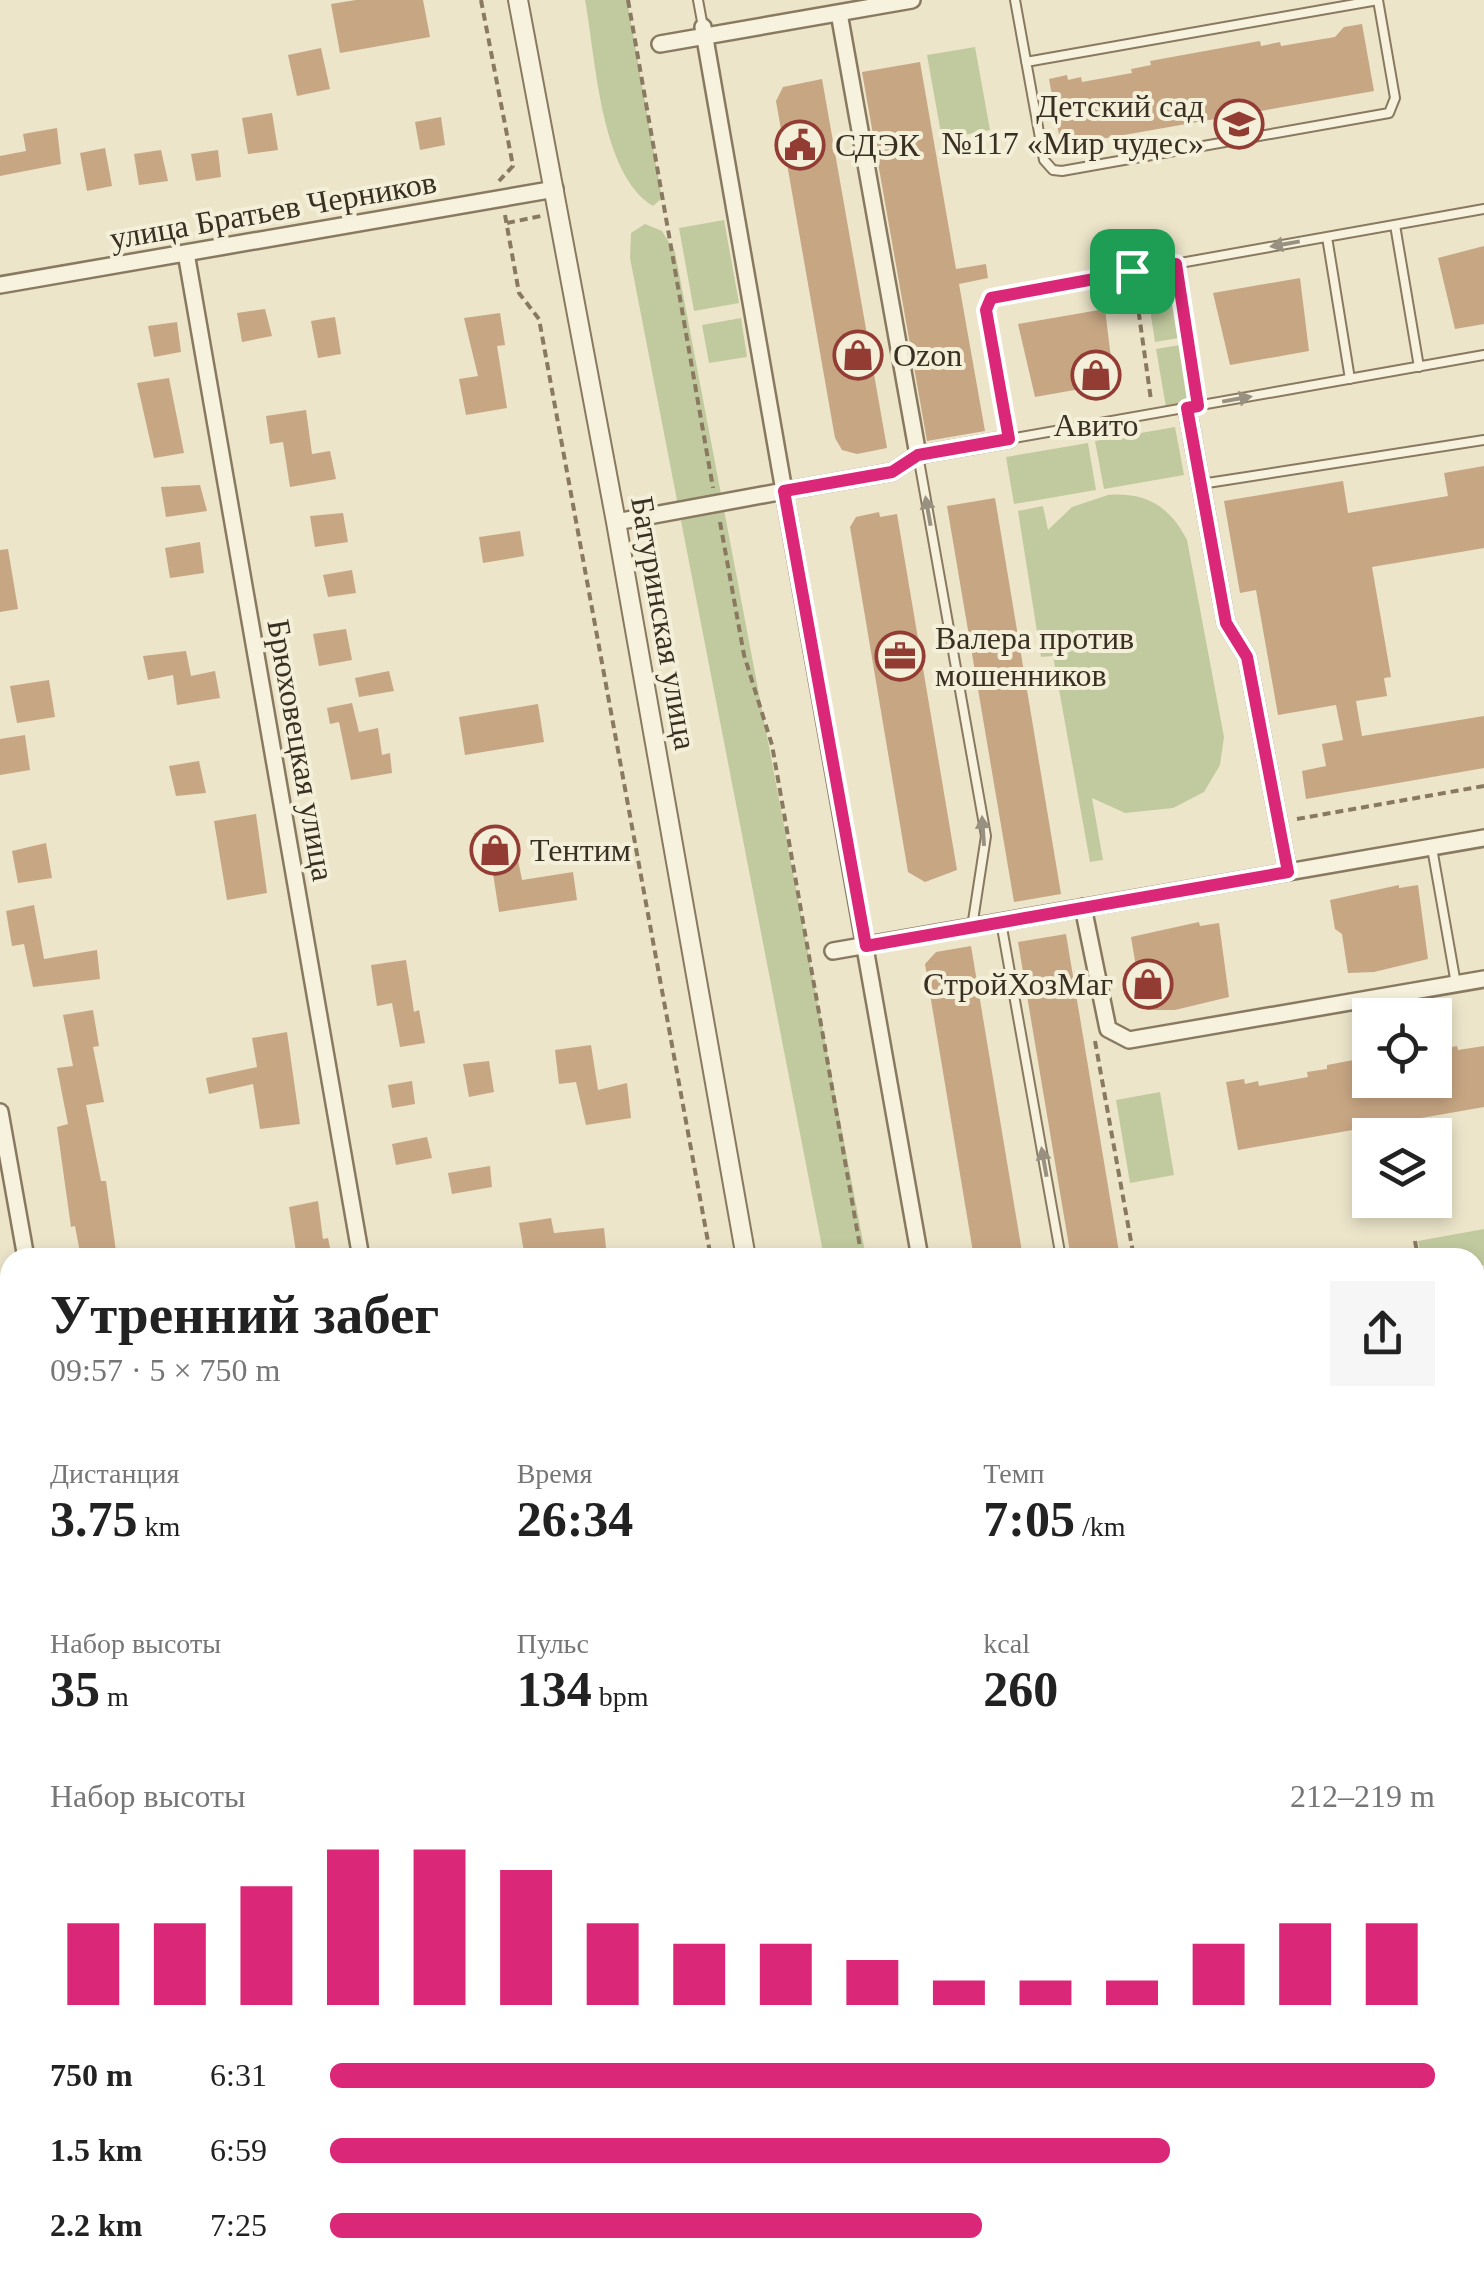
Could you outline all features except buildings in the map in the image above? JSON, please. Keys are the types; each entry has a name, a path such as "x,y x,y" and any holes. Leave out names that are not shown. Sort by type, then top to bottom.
{"street":[{"name":"Батуринская улица","path":"518,0 616,522 744,1248"},
{"path":"660,44 703,32 912,0"},
{"path":"838,13 918,455"},
{"path":"703,32 918,1248"},
{"name":"улица Братьев Черников","path":"0,285 555,189"},
{"name":"Брюховецкая улица","path":"186,253 360,1248"},
{"path":"1193,407 1201,484 1226,623 1247,657 1288,872"},
{"path":"616,522 892,472 918,455 1009,439"},
{"path":"833,951 1484,838"},
{"path":"1083,907 1101,1010 1108,1029 1129,1040 1484,979"},
{"path":"0,1112 24,1248"}],"lane":[{"path":"698,0 703,32"},
{"path":"1016,0 1026,62 1044,160 1053,170 1389,113 1396,98 1378,0 1026,62"},
{"path":"1484,209 1000,295 987,304 1009,439 1484,356"},
{"path":"1395,225 1420,367"},
{"path":"1327,237 1350,379"},
{"path":"1201,484 1484,440"},
{"path":"918,455 986,836 972,927"},
{"path":"1432,848 1456,984"},
{"path":"1001,922 1059,1248"}],"path":[{"path":"481,0 513,166 498,180 519,293 539,320 709,1248"},
{"path":"628,0 744,655 772,745 860,1248"},
{"path":"507,222 541,216"},
{"path":"1176,264 1193,407"},
{"path":"1132,271 1153,414"},
{"path":"1278,822 1484,786"},
{"path":"1093,1025 1132,1248"},
{"path":"1414,1241 1416,1248"}],"green space":[{"path":"585,0 627,0 662,198 653,206 635,190 611,142"},
{"path":"975,47 990,130 942,139 927,55"},
{"path":"724,220 739,303 694,311 679,228"},
{"path":"645,224 662,231 675,252 864,1248 822,1248 630,258 631,233"},
{"path":"1169,279 1179,338 1155,342 1146,283"},
{"path":"741,318 747,357 709,363 702,325"},
{"path":"1180,345 1189,403 1166,407 1156,349"},
{"path":"1175,427 1184,475 1104,489 1095,441"},
{"path":"1088,443 1096,490 1014,504 1006,457"},
{"path":"1108,495 1134,496 1155,504 1173,518 1187,540 1224,737 1220,765 1204,792 1173,808 1125,813 1092,798 1103,860 1090,862 1053,656 1041,657 1018,511 1043,506 1048,530 1072,507"},
{"path":"1160,1092 1174,1175 1130,1183 1116,1100"},
{"path":"1484,1229 1484,1248 1419,1248 1418,1241"}],"place":[{"name":"Детский сад №117 «Мир чудес»","path":"1239,124"},
{"name":"СДЭК","path":"800,145"},
{"name":"Ozon","path":"858,355"},
{"name":"Авито","path":"1096,375"},
{"name":"Валера против мошенников","path":"900,656"},
{"name":"Тентим","path":"495,850"},
{"name":"СтройХозМаг","path":"1148,984"}],"route":[{"path":"1176,264 1198,406 1187,408 1226,623 1247,657 1288,872 866,946 784,491 892,472 918,455 1009,439 986,310 991,298 1132,271 1176,264"}]}
